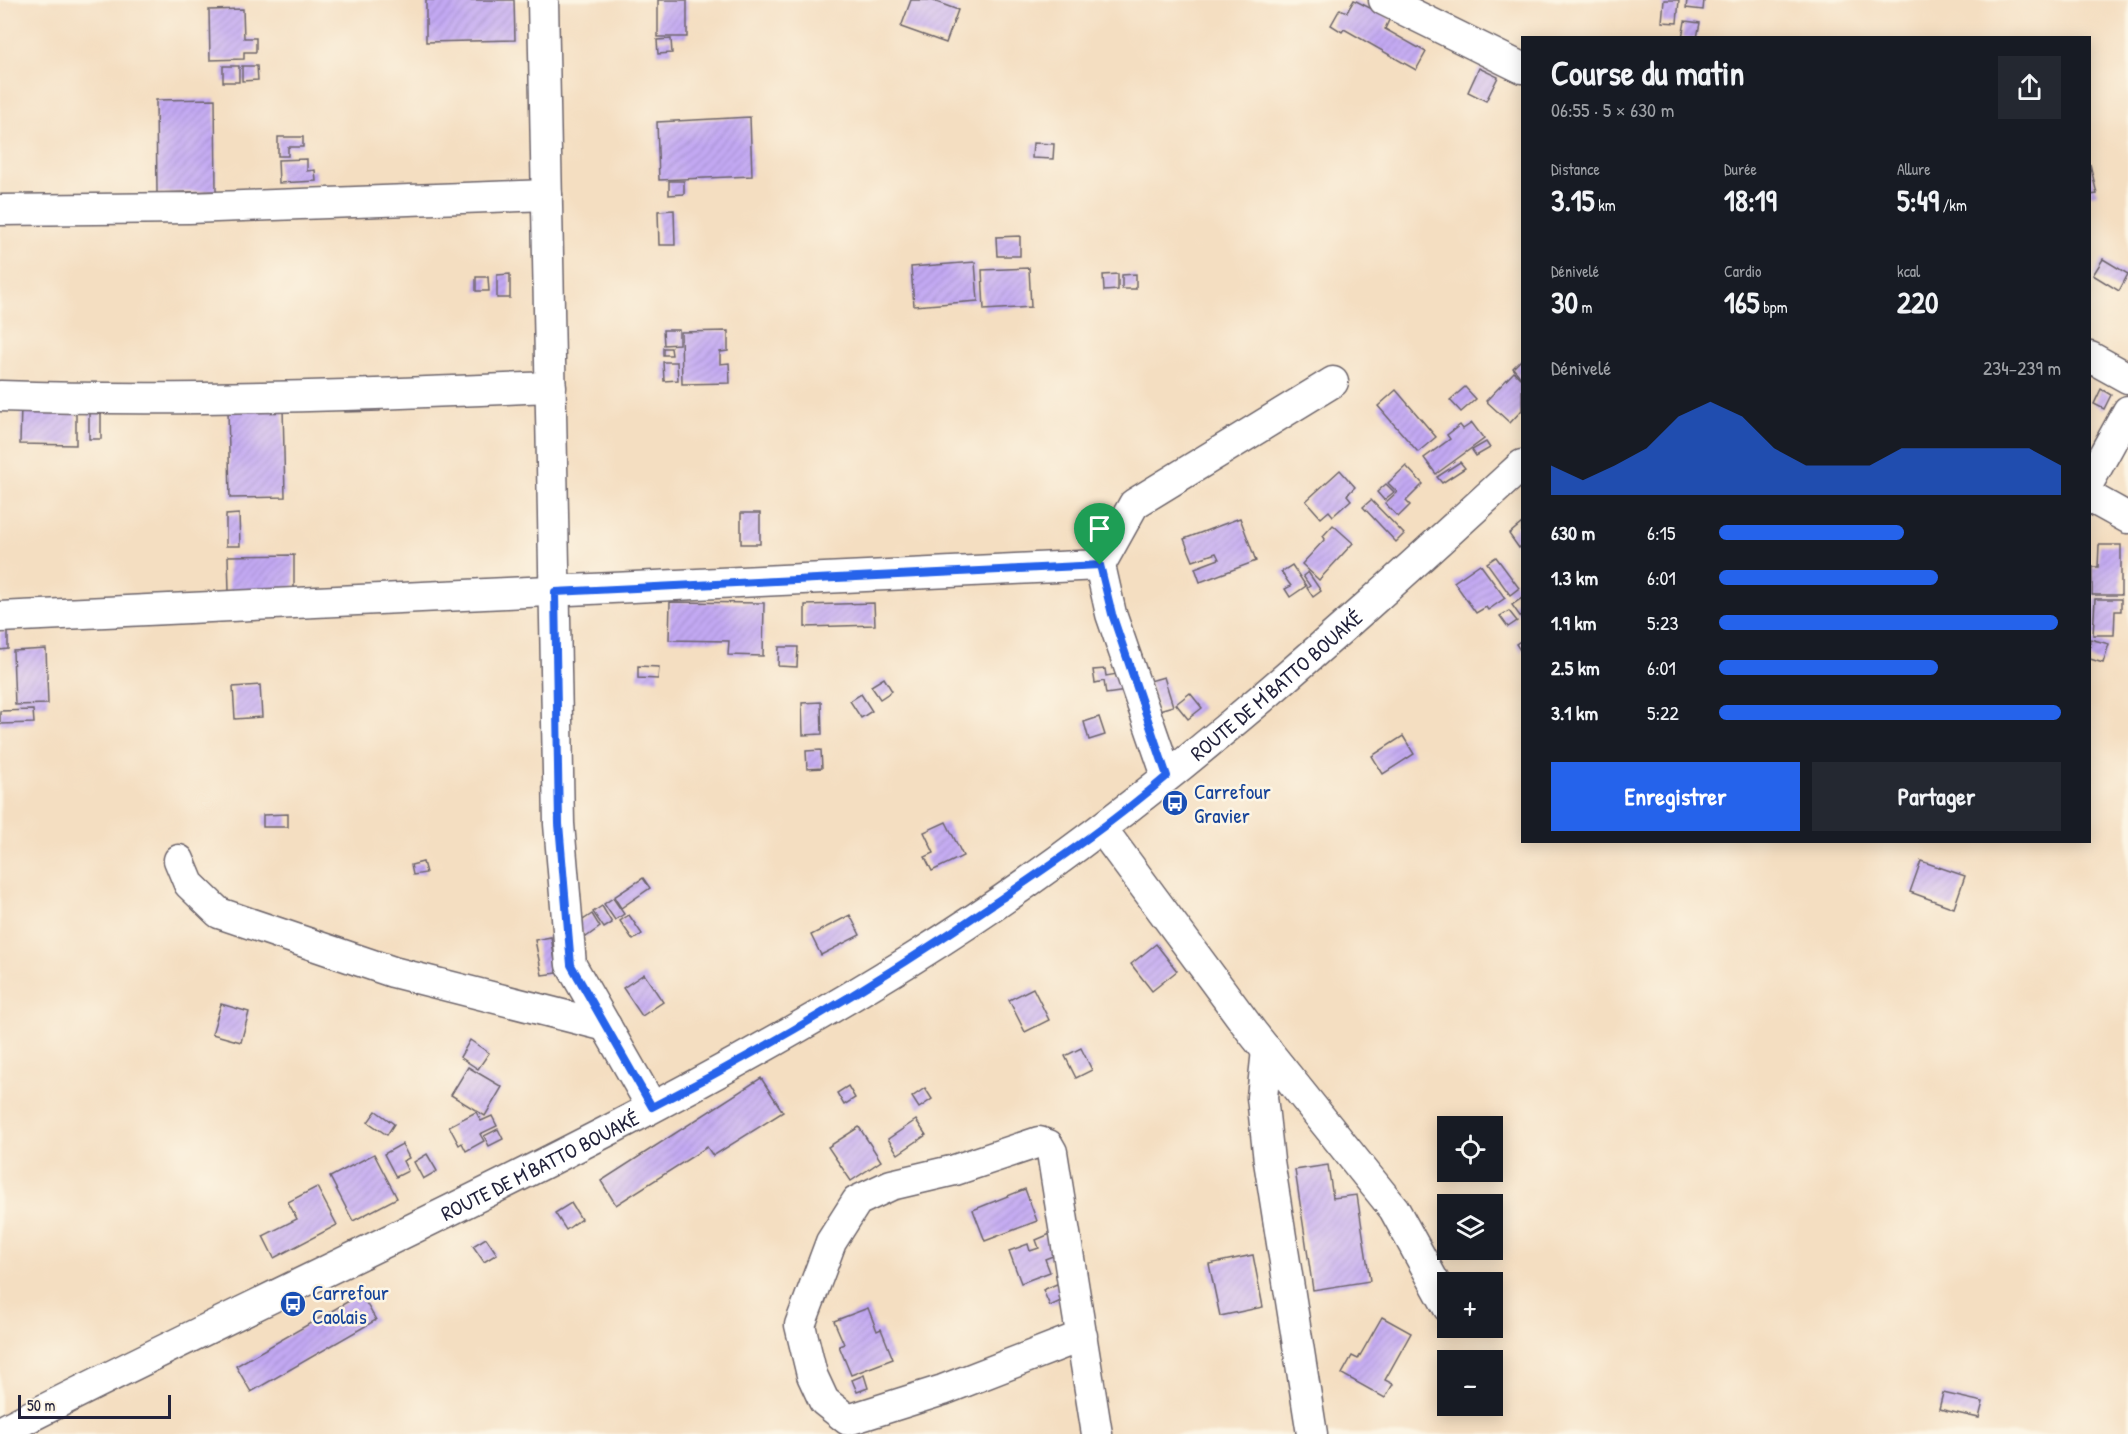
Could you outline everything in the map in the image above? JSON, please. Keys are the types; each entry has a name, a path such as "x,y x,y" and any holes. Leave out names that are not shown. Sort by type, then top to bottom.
{"street":[{"path":"543,0 559,824 571,965 652,1107"},
{"path":"1384,0 1521,68"},
{"path":"0,210 189,208 548,195"},
{"path":"2091,358 2128,378"},
{"path":"1167,776 1118,633 1100,565 1134,504 1333,382"},
{"path":"0,396 131,399 396,394 551,387"},
{"path":"2091,478 2128,411"},
{"name":"ROUTE DE M'BATTO BOUAKÉ","path":"0,1432 726,1069 916,957 1102,829 1341,631 1521,466"},
{"path":"2091,498 2128,518"},
{"path":"0,617 1100,565"},
{"path":"1102,829 1267,1050 1394,1209 1437,1287"},
{"path":"179,860 189,884 219,913 393,972 606,1026"},
{"path":"1267,1050 1262,1097 1269,1161 1312,1434"},
{"path":"1082,1336 944,1390 848,1420 824,1401 812,1375 800,1325 831,1242 857,1201 891,1185 955,1170 1039,1142 1048,1145 1052,1152 1082,1336 1097,1434"}],"building":[{"path":"426,0 514,0 515,40 426,42"},
{"path":"658,0 687,0 687,37 658,37"},
{"path":"911,0 931,0 958,10 946,43 901,27"},
{"path":"1354,0 1390,18 1385,29 1426,52 1416,70 1344,29 1342,32 1331,25 1340,9 1347,12"},
{"path":"1664,0 1679,0 1677,23 1662,22"},
{"path":"1687,0 1704,0 1703,10 1686,8"},
{"path":"243,9 244,38 256,38 256,52 244,52 244,59 210,60 209,10"},
{"path":"1685,21 1700,23 1697,36 1682,36"},
{"path":"671,39 672,53 658,54 657,40"},
{"path":"223,66 239,66 239,82 223,82"},
{"path":"242,66 257,66 258,80 242,81"},
{"path":"1479,68 1498,77 1486,101 1468,92"},
{"path":"215,99 216,191 157,193 156,100"},
{"path":"750,117 752,176 659,180 657,122"},
{"path":"278,137 303,137 303,147 288,147 288,156 278,156"},
{"path":"1033,143 1054,144 1053,159 1032,158"},
{"path":"307,159 307,171 315,170 316,181 279,183 278,160"},
{"path":"2091,168 2097,194 2091,195"},
{"path":"669,181 684,181 684,194 669,195"},
{"path":"674,210 675,245 659,245 658,211"},
{"path":"1020,236 1020,256 997,256 996,237"},
{"path":"2103,259 2128,274 2119,291 2093,275"},
{"path":"975,262 978,301 914,306 911,267"},
{"path":"1029,268 1031,307 984,310 982,270"},
{"path":"510,274 510,298 497,298 497,275"},
{"path":"1118,274 1118,290 1104,291 1103,275"},
{"path":"1136,274 1136,289 1122,289 1122,275"},
{"path":"476,277 488,277 489,291 476,291"},
{"path":"663,330 679,330 679,344 664,345"},
{"path":"728,331 728,351 720,352 720,364 729,363 730,383 682,384 681,332"},
{"path":"663,348 671,348 672,355 663,355"},
{"path":"1521,360 1521,378 1513,368"},
{"path":"663,362 677,362 678,380 664,381"},
{"path":"1514,372 1521,379 1521,411 1510,423 1486,401"},
{"path":"1465,387 1476,399 1461,412 1450,400"},
{"path":"2101,389 2111,395 2104,409 2094,404"},
{"path":"1396,390 1436,437 1418,452 1378,406"},
{"path":"345,400 380,400 380,411 345,412"},
{"path":"21,405 76,406 76,445 20,444"},
{"path":"283,407 285,497 230,498 228,409"},
{"path":"101,410 101,439 89,439 89,411"},
{"path":"1472,423 1484,439 1436,474 1424,458 1450,439 1447,435 1460,425 1463,429"},
{"path":"1486,442 1490,448 1476,456 1472,450"},
{"path":"1460,462 1465,468 1442,483 1437,477"},
{"path":"1406,466 1423,484 1406,501 1410,505 1398,517 1385,503 1397,492 1388,483"},
{"path":"1340,470 1355,487 1347,495 1351,500 1333,516 1329,511 1321,518 1306,501"},
{"path":"1386,484 1394,492 1384,500 1377,492"},
{"path":"1371,500 1404,534 1396,542 1363,507"},
{"path":"741,513 760,513 760,544 741,544"},
{"path":"239,514 240,546 226,546 226,515"},
{"path":"1240,518 1256,561 1200,582 1195,568 1219,559 1216,553 1193,561 1184,539"},
{"path":"1521,524 1521,546 1519,548 1509,534"},
{"path":"1333,525 1353,543 1319,580 1302,564 1325,539 1323,536"},
{"path":"2099,545 2121,545 2121,595 2092,595 2092,567 2098,567"},
{"path":"294,555 294,590 229,591 228,556"},
{"path":"1496,557 1519,588 1510,595 1487,563"},
{"path":"1480,564 1505,598 1488,610 1486,607 1476,613 1454,582"},
{"path":"1292,565 1306,586 1290,597 1285,589 1291,586 1281,572"},
{"path":"1308,572 1321,591 1313,597 1307,588 1310,586 1303,576"},
{"path":"1521,599 1521,618 1512,605"},
{"path":"2095,599 2121,599 2121,611 2115,611 2114,635 2093,635"},
{"path":"670,602 764,603 763,656 728,655 729,641 669,640"},
{"path":"874,603 875,625 805,627 805,605"},
{"path":"1509,611 1517,621 1508,627 1500,616"},
{"path":"0,632 8,632 8,649 0,650"},
{"path":"2091,639 2109,644 2103,663 2091,659"},
{"path":"1521,641 1521,652 1516,644"},
{"path":"779,647 798,647 797,667 778,666"},
{"path":"46,649 48,704 15,705 13,651"},
{"path":"638,666 659,667 658,679 638,678"},
{"path":"1105,669 1106,676 1123,673 1126,691 1106,694 1104,681 1095,683 1093,670"},
{"path":"1164,677 1173,706 1159,710 1150,681"},
{"path":"884,678 892,691 880,699 871,686"},
{"path":"260,685 262,717 235,719 233,687"},
{"path":"1190,693 1202,708 1188,719 1176,704"},
{"path":"861,694 872,711 861,718 850,701"},
{"path":"821,702 822,734 803,735 802,703"},
{"path":"33,710 34,723 0,724 0,711"},
{"path":"1099,717 1105,735 1089,740 1084,722"},
{"path":"1403,736 1414,754 1383,774 1372,756"},
{"path":"821,750 822,768 807,769 806,751"},
{"path":"288,814 288,827 263,827 263,815"},
{"path":"946,822 963,856 932,871 925,857 934,853 924,832"},
{"path":"1921,861 1965,876 1954,908 1910,892"},
{"path":"423,862 426,873 413,875 411,865"},
{"path":"643,878 650,888 621,908 614,897"},
{"path":"613,898 624,914 615,920 604,904"},
{"path":"602,906 612,923 604,928 593,912"},
{"path":"592,914 600,927 586,937 577,924"},
{"path":"629,915 642,934 633,940 620,921"},
{"path":"850,915 860,935 821,955 811,935"},
{"path":"551,937 557,973 542,975 535,940"},
{"path":"1156,944 1177,971 1152,991 1131,964"},
{"path":"644,974 663,1002 642,1016 623,988"},
{"path":"1033,988 1049,1020 1025,1032 1009,1000"},
{"path":"221,1004 249,1012 241,1042 212,1034"},
{"path":"470,1040 489,1053 478,1069 460,1057"},
{"path":"1081,1048 1092,1070 1076,1078 1065,1056"},
{"path":"468,1067 502,1087 485,1116 451,1095"},
{"path":"761,1078 783,1112 713,1156 707,1147 616,1205 601,1181"},
{"path":"848,1086 855,1098 844,1105 837,1093"},
{"path":"925,1088 932,1099 919,1108 912,1097"},
{"path":"376,1111 394,1124 387,1135 368,1122"},
{"path":"476,1112 481,1121 492,1116 497,1126 480,1134 484,1141 466,1151 462,1143 459,1145 449,1126"},
{"path":"916,1120 926,1135 898,1154 888,1139"},
{"path":"859,1127 881,1161 851,1181 828,1147"},
{"path":"498,1129 503,1139 489,1146 484,1136"},
{"path":"402,1144 409,1158 403,1161 408,1171 396,1177 384,1154"},
{"path":"374,1154 397,1198 353,1221 330,1177"},
{"path":"427,1154 437,1171 423,1179 414,1162"},
{"path":"1328,1165 1333,1198 1357,1195 1370,1281 1313,1290 1295,1170"},
{"path":"317,1187 337,1225 274,1258 263,1236 297,1219 288,1202"},
{"path":"1025,1189 1037,1221 985,1241 973,1210"},
{"path":"571,1203 581,1219 566,1230 555,1213"},
{"path":"1050,1234 1058,1254 1045,1259 1050,1272 1021,1283 1009,1251 1028,1244 1030,1251 1039,1248 1036,1240"},
{"path":"486,1238 497,1254 484,1262 473,1246"},
{"path":"1253,1255 1263,1307 1220,1316 1209,1264"},
{"path":"1059,1283 1065,1299 1050,1306 1043,1290"},
{"path":"361,1294 376,1320 251,1392 236,1366"},
{"path":"868,1308 877,1331 881,1329 893,1359 851,1375 839,1346 844,1344 834,1321"},
{"path":"1382,1317 1411,1333 1385,1380 1393,1384 1385,1398 1342,1374 1352,1356 1358,1359"},
{"path":"864,1375 868,1388 857,1392 852,1380"},
{"path":"1943,1393 1983,1402 1979,1418 1939,1409"}],"place":[{"name":"Carrefour Gravier","path":"1175,803"},
{"name":"Carrefour Caolais","path":"293,1304"}],"route":[{"path":"1100,565 1127,662 1167,776 1102,829 916,957 726,1069 652,1107 571,965 559,824 555,592 1100,565"}]}
